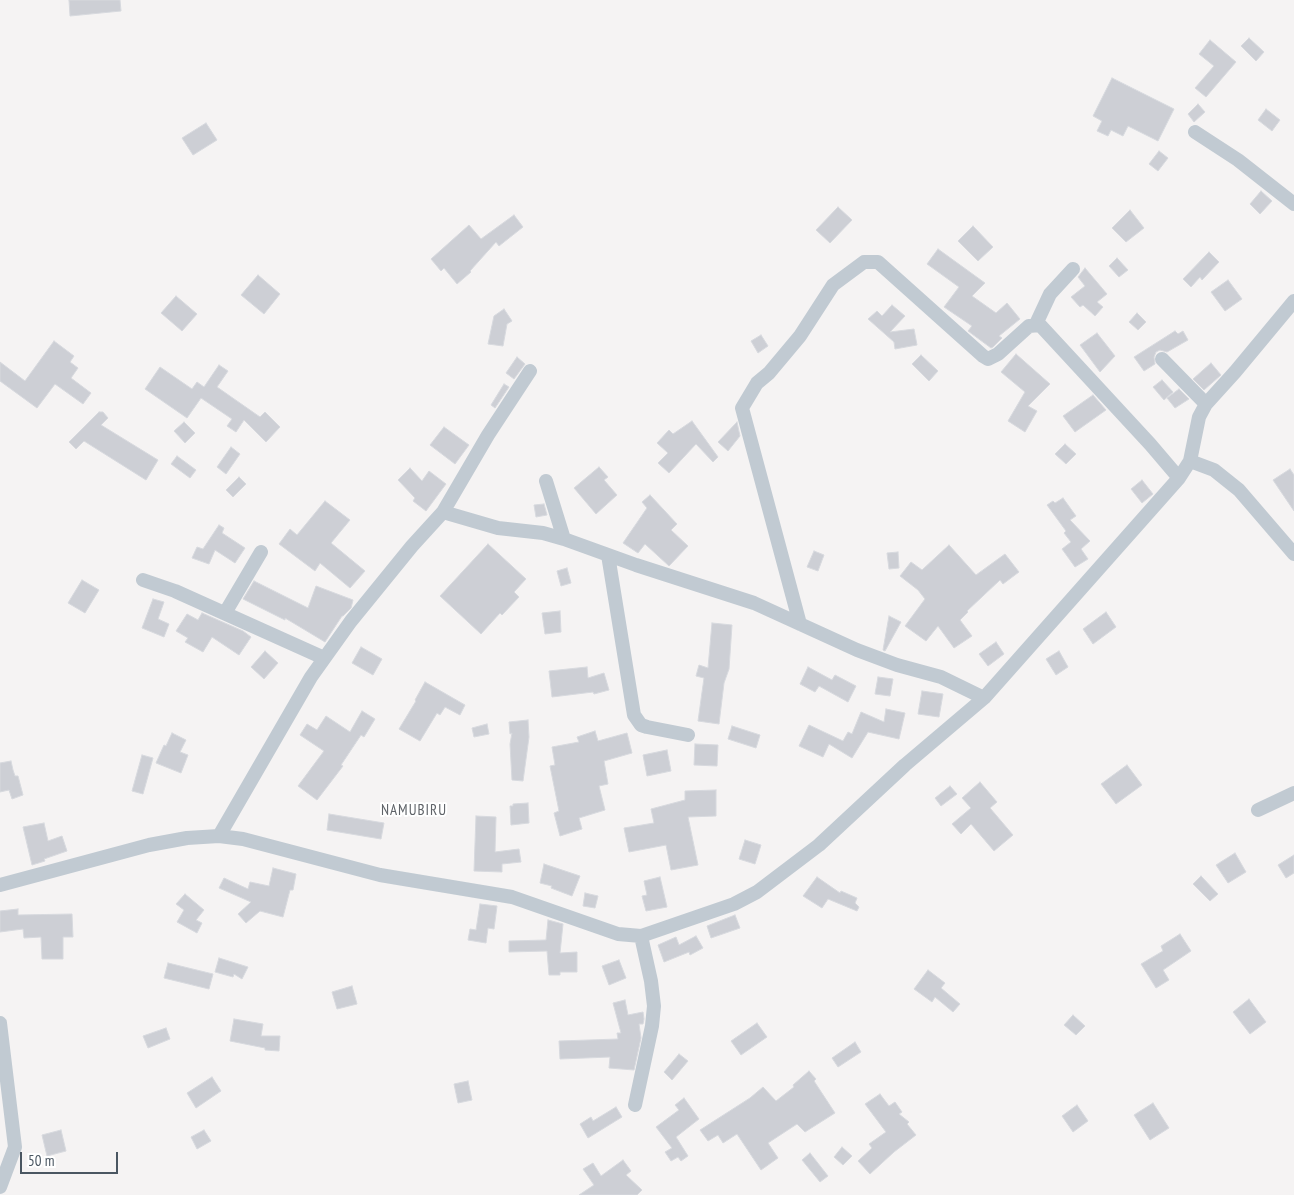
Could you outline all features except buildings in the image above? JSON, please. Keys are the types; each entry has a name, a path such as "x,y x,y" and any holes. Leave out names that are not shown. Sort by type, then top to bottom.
{"street":[{"path":"1195,132 1244,164 1294,204"},
{"path":"800,624 742,408 757,383 769,373 800,336 833,286 864,262 878,262 988,359 998,354 1029,326 1036,324 1043,327 1179,478"},
{"path":"1036,324 1050,294 1073,269"},
{"path":"0,885 149,845 187,838 219,836 243,839 380,875 512,897 618,934 641,936 734,904 757,892 818,845 904,766 984,698 1179,478 1190,461 1199,417 1206,404 1294,301"},
{"path":"1162,359 1206,404"},
{"path":"219,836 311,677 350,621 430,525 444,512 488,435 530,371"},
{"path":"1190,461 1214,470 1239,490 1294,554"},
{"path":"546,481 564,539"},
{"path":"444,512 498,528 543,533 564,539 754,603 857,650 897,665 941,677 984,698"},
{"path":"225,613 261,552"},
{"path":"608,555 634,715 641,725 688,735"},
{"path":"143,580 175,591 324,658"},
{"path":"1258,810 1294,793"},
{"path":"635,1105 652,1026 654,1006 651,981 641,936"},
{"path":"0,1022 15,1147 0,1187"}],"district":[{"name":"NAMUBIRU","path":"414,811"}]}
